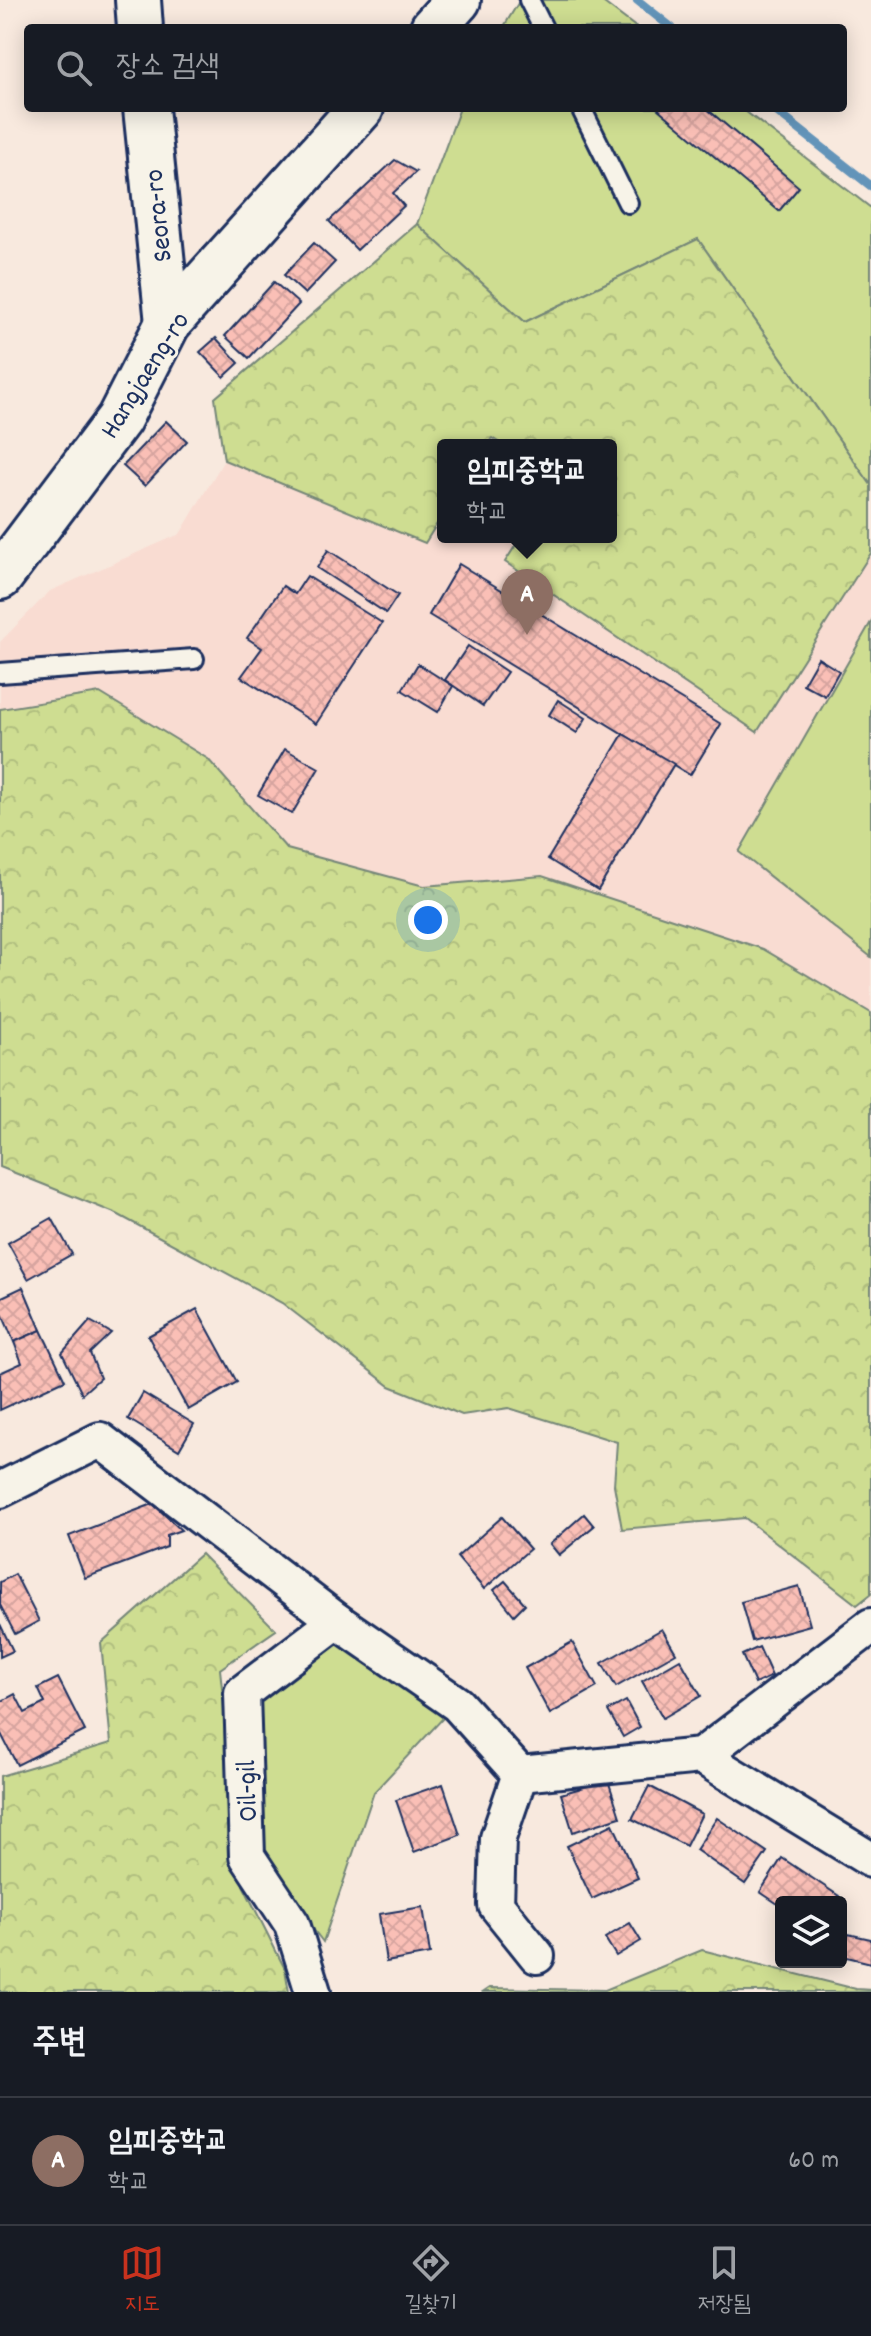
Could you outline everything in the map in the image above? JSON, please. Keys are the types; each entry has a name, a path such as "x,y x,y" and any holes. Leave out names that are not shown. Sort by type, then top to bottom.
{"street":[{"path":"138,0 140,24"},
{"path":"437,24 458,0"},
{"name":"Seora-ro","path":"146,112 168,323"},
{"name":"Hangjaeng-ro","path":"0,577 119,419 168,323 357,112"},
{"path":"0,1490 100,1440 337,1621 457,1704 520,1774"},
{"name":"Oil-gil","path":"313,1992 292,1924 247,1856 242,1693 337,1621"},
{"path":"520,1774 701,1756 871,1626"},
{"path":"701,1756 871,1860"},
{"path":"520,1774 498,1838 496,1905 537,1956"}],"lane":[{"path":"529,0 541,24"},
{"path":"583,112 628,203"},
{"path":"0,673 194,659"}],"shaded area":[{"path":"224,460 424,542 437,523 437,543 517,543 506,562 757,731 871,553 871,1013 763,949 542,876 424,886 287,849 208,758 100,693 0,709 0,642 50,591 180,534"}],"green space":[{"path":"520,0 600,0 632,24 505,24"},
{"path":"459,112 746,112 871,208 871,485 698,239 525,322 417,224"},
{"path":"417,224 525,322 698,239 871,485 871,553 757,732 505,562 517,543 617,543 617,439 437,439 437,524 425,543 224,460 215,398"},
{"path":"871,622 871,957 739,852"},
{"path":"100,693 208,759 287,849 424,886 542,876 763,949 871,1013 871,1594 857,1605 745,1518 622,1529 614,1485 617,1442 509,1408 462,1415 390,1386 282,1303 117,1214 0,1167 0,709"},
{"path":"201,1554 276,1630 220,1669 243,1885 285,1969 289,1992 0,1992 0,1776 111,1743 101,1643"},
{"path":"338,1634 446,1715 374,1792 323,1942 258,1857 252,1697"},
{"path":"702,1950 871,1992 483,1992 489,1988 605,1990"}],"building":[{"path":"662,112 711,112 799,187 779,211"},
{"path":"395,160 416,172 393,193 404,206 357,250 329,221"},
{"path":"314,243 335,262 305,294 284,275"},
{"path":"274,282 299,304 249,358 225,336"},
{"path":"216,338 239,363 224,377 200,352"},
{"path":"166,421 187,441 145,486 123,466"},
{"path":"328,550 398,595 386,613 317,568"},
{"path":"459,564 721,724 690,775 429,615"},
{"path":"307,576 382,623 316,724 241,677 262,648 247,638 283,586 295,594"},
{"path":"468,646 507,672 483,706 445,680"},
{"path":"818,658 839,671 825,696 803,684"},
{"path":"418,664 453,686 438,712 402,690"},
{"path":"558,700 586,718 577,733 549,715"},
{"path":"623,734 674,764 598,890 548,859"},
{"path":"285,749 319,768 292,814 258,795"},
{"path":"52,1218 72,1254 28,1279 8,1243"},
{"path":"23,1287 41,1330 14,1342 0,1309 0,1298"},
{"path":"197,1309 237,1382 188,1410 148,1336"},
{"path":"90,1321 111,1333 90,1353 100,1378 82,1394 62,1353"},
{"path":"41,1330 65,1380 0,1410 0,1373 22,1363 14,1342"},
{"path":"143,1393 194,1424 179,1450 128,1419"},
{"path":"153,1504 181,1530 167,1535 167,1547 85,1578 69,1536"},
{"path":"584,1514 594,1526 559,1555 550,1544"},
{"path":"502,1517 530,1549 484,1589 457,1557"},
{"path":"15,1574 39,1621 15,1634 0,1605 0,1582"},
{"path":"505,1581 525,1604 514,1615 494,1590"},
{"path":"799,1586 810,1625 752,1641 741,1602"},
{"path":"0,1624 13,1651 0,1657"},
{"path":"662,1629 676,1653 616,1687 602,1663"},
{"path":"572,1642 597,1687 550,1714 525,1668"},
{"path":"759,1647 772,1676 755,1684 742,1655"},
{"path":"680,1659 701,1696 663,1718 642,1681"},
{"path":"58,1678 85,1731 17,1765 0,1732 0,1702 15,1694 25,1713 45,1703 38,1688"},
{"path":"626,1701 640,1727 623,1737 608,1711"},
{"path":"608,1780 620,1817 573,1832 561,1794"},
{"path":"443,1784 460,1835 414,1852 396,1800"},
{"path":"649,1786 702,1814 686,1846 632,1819"},
{"path":"717,1818 767,1852 745,1884 696,1850"},
{"path":"613,1824 638,1878 592,1899 567,1846"},
{"path":"782,1858 839,1896 775,1896 775,1902 760,1892"},
{"path":"423,1907 430,1954 386,1962 379,1914"},
{"path":"630,1923 641,1941 616,1956 605,1938"},
{"path":"848,1934 871,1939 871,1963 847,1957"}],"waterway":[{"path":"637,0 667,24"},
{"path":"777,112 871,186"}],"place":[{"name":"임피중학교","path":"527,635"}]}
